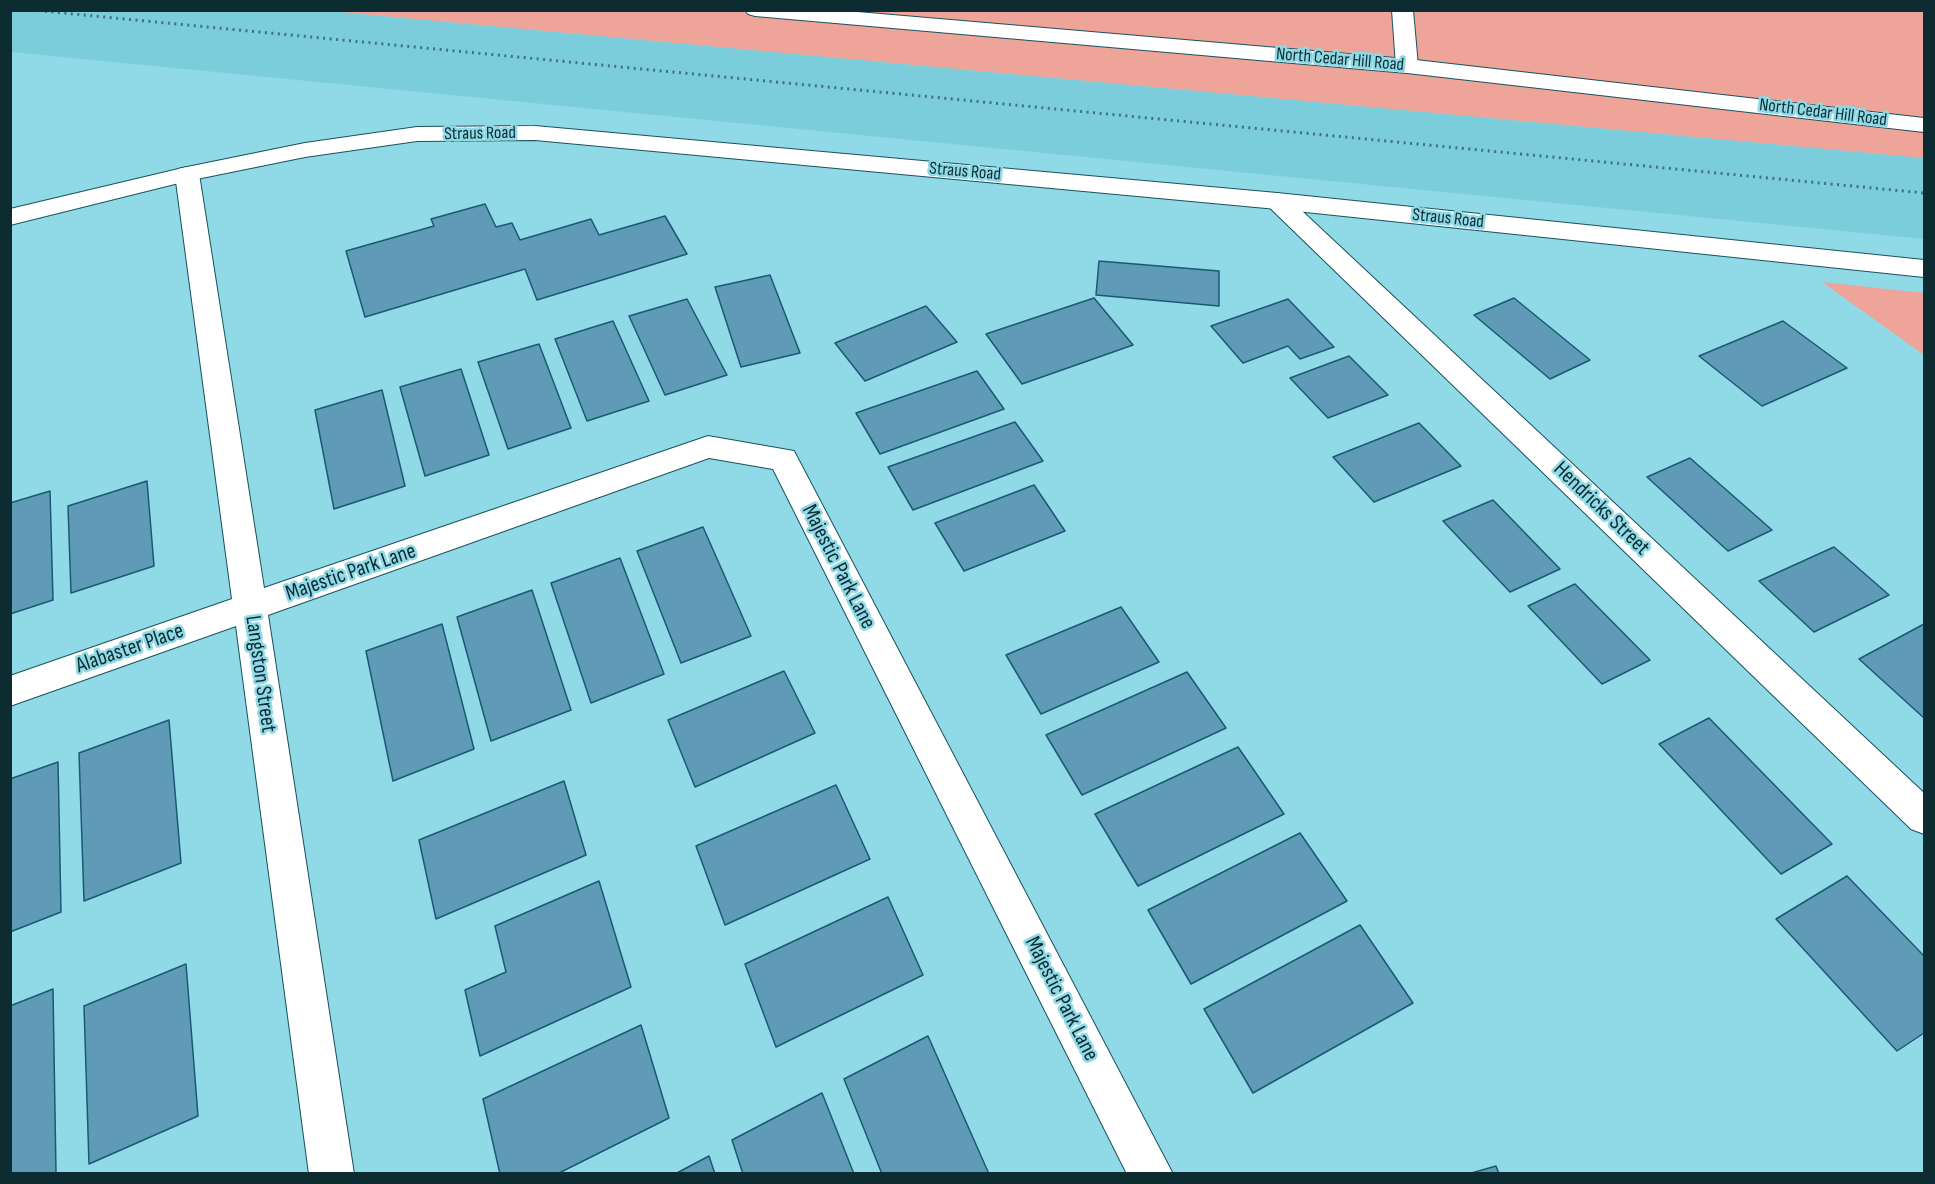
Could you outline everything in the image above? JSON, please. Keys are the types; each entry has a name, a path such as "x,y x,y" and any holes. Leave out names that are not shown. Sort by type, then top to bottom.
{"street":[{"name":"North Cedar Hill Road","path":"755,10 1407,66 1924,125"},
{"path":"1402,10 1407,66"},
{"name":"Straus Road","path":"10,217 187,174 305,150 417,135 536,133 1277,201 1924,269"},
{"name":"Langston Street","path":"187,174 332,1173"},
{"name":"Hendricks Street","path":"1277,201 1924,818"},
{"name":"Majestic Park Lane","path":"250,608 708,447 783,459 1151,1173"},
{"name":"Alabaster Place","path":"10,691 250,608"}],"shaded area":[{"path":"10,11 329,11 1924,158 1924,239 11,52"},
{"path":"329,11 1924,11 1924,158 1566,125"},
{"path":"1822,282 1924,293 1924,355"}],"building":[{"path":"485,204 496,227 512,223 520,240 591,219 599,235 665,216 687,254 537,300 525,269 365,317 346,251 434,226 431,219"},
{"path":"1099,261 1219,271 1219,306 1096,295"},
{"path":"770,275 800,353 741,367 715,287"},
{"path":"1094,298 1133,345 1022,384 986,334"},
{"path":"1514,298 1590,360 1550,379 1474,315"},
{"path":"687,299 727,375 665,395 629,316"},
{"path":"1288,299 1334,347 1300,359 1288,346 1243,363 1211,326"},
{"path":"926,306 957,342 865,381 835,343"},
{"path":"613,321 649,401 587,421 555,339"},
{"path":"1783,321 1847,368 1762,406 1699,356"},
{"path":"539,344 571,428 508,449 478,362"},
{"path":"1349,356 1388,395 1328,418 1290,378"},
{"path":"461,369 489,455 425,476 400,387"},
{"path":"977,371 1004,409 880,454 856,413"},
{"path":"382,390 405,486 334,509 315,410"},
{"path":"1015,422 1043,461 913,510 888,467"},
{"path":"1419,423 1461,466 1374,502 1333,457"},
{"path":"1690,458 1772,530 1728,551 1647,477"},
{"path":"147,481 154,566 71,593 68,506"},
{"path":"1034,485 1065,531 964,571 935,523"},
{"path":"50,491 53,600 10,614 10,503"},
{"path":"1493,500 1560,569 1510,592 1443,521"},
{"path":"703,527 751,636 681,663 637,551"},
{"path":"1834,547 1889,595 1814,632 1759,581"},
{"path":"620,558 664,674 591,703 551,583"},
{"path":"1575,584 1650,660 1602,684 1528,606"},
{"path":"532,590 571,710 491,741 457,617"},
{"path":"1121,607 1159,662 1041,714 1006,655"},
{"path":"442,624 474,749 393,781 366,651"},
{"path":"1924,624 1924,718 1859,659"},
{"path":"784,671 815,733 695,787 668,720"},
{"path":"1187,672 1226,728 1082,795 1046,735"},
{"path":"1709,718 1832,844 1781,874 1659,744"},
{"path":"169,720 181,863 84,901 79,753"},
{"path":"1238,747 1284,814 1138,886 1095,814"},
{"path":"58,762 61,912 10,932 10,779"},
{"path":"564,781 586,855 436,919 419,840"},
{"path":"836,785 870,859 725,925 696,846"},
{"path":"1300,833 1347,901 1191,984 1148,910"},
{"path":"1847,876 1924,956 1924,1033 1897,1051 1776,919"},
{"path":"599,881 631,987 480,1056 465,990 506,972 495,926"},
{"path":"888,897 923,975 776,1047 745,964"},
{"path":"1360,925 1413,1003 1253,1093 1204,1009"},
{"path":"186,964 198,1116 89,1164 84,1006"},
{"path":"53,989 56,1174 10,1174 10,1006"},
{"path":"641,1025 669,1118 557,1174 500,1174 483,1099"},
{"path":"928,1036 989,1174 882,1174 844,1079"},
{"path":"822,1093 854,1174 743,1174 732,1140"},
{"path":"709,1156 715,1174 675,1174"},
{"path":"1496,1166 1499,1174 1468,1174"}],"railway":[{"path":"32,10 1924,193"}]}
